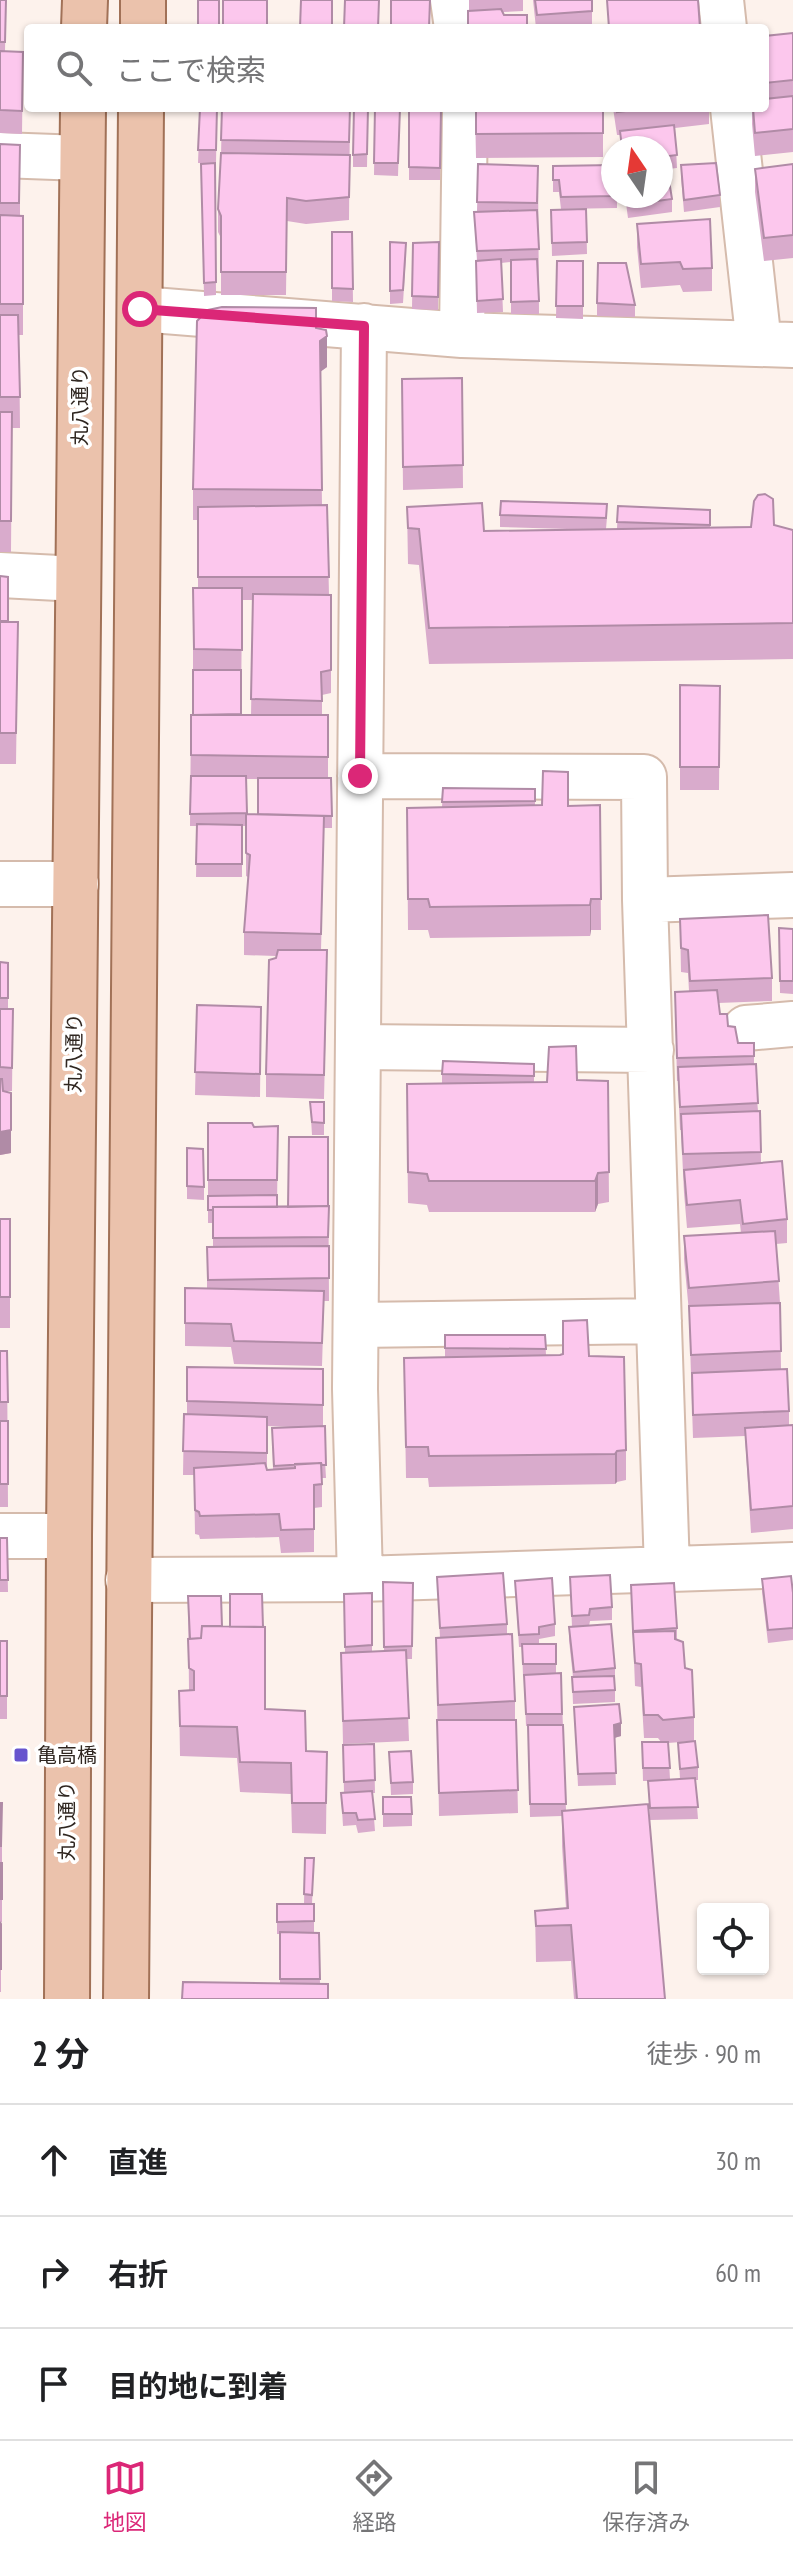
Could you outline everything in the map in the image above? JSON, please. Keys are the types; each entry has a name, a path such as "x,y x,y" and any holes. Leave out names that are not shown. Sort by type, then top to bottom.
{"main road":[{"path":"84,24 85,0"},
{"path":"143,0 143,24"},
{"name":"丸八通り","path":"67,1999 83,112"},
{"path":"126,1999 141,112"}],"street":[{"path":"453,0 456,24"},
{"path":"721,0 724,24"},
{"path":"462,335 465,112"},
{"path":"140,309 462,335 776,345 734,112"},
{"path":"0,155 82,158"},
{"path":"360,1579 356,1325 364,326"},
{"path":"0,575 78,579"},
{"path":"360,776 644,777 645,900 667,1570"},
{"path":"0,884 76,884"},
{"path":"645,900 793,895"},
{"path":"746,1028 793,1024"},
{"path":"358,1047 651,1050"},
{"path":"356,1325 659,1321"},
{"path":"0,1536 69,1536"},
{"path":"128,1580 360,1579 793,1565"}],"building":[{"path":"0,0 6,0 5,42 0,42"},
{"path":"198,0 219,0 219,24 198,24"},
{"path":"223,0 267,0 267,24 223,24"},
{"path":"301,0 332,0 332,24 300,24"},
{"path":"345,0 379,0 378,24 344,24"},
{"path":"391,0 430,0 429,24 391,24"},
{"path":"535,0 592,0 592,11 537,15"},
{"path":"607,0 698,0 700,24 609,24"},
{"path":"501,9 504,15 527,15 527,24 468,24 468,11"},
{"path":"793,33 793,80 769,83 769,36"},
{"path":"0,51 23,52 22,111 0,110"},
{"path":"793,96 793,129 755,133 753,112 769,112 769,99"},
{"path":"200,112 217,112 216,150 198,150"},
{"path":"222,112 350,112 349,142 221,140"},
{"path":"354,112 368,112 367,154 353,155"},
{"path":"375,112 400,112 398,163 374,163"},
{"path":"409,112 441,112 440,168 409,167"},
{"path":"476,112 603,112 603,133 476,134"},
{"path":"674,125 677,155 673,156 673,136 621,136 620,131"},
{"path":"0,144 20,145 19,203 0,203"},
{"path":"221,153 350,155 349,197 306,201 287,198 286,272 221,272 221,216 218,209"},
{"path":"215,163 216,282 204,283 201,164"},
{"path":"716,163 720,195 684,200 681,165"},
{"path":"478,164 538,166 537,203 477,202"},
{"path":"793,164 793,235 764,238 755,169"},
{"path":"601,165 601,196 561,197 559,180 553,180 553,166"},
{"path":"586,209 587,242 552,243 551,210"},
{"path":"537,210 539,249 477,251 474,212"},
{"path":"0,215 23,216 23,304 0,304"},
{"path":"710,219 712,268 683,269 680,262 641,264 637,224"},
{"path":"332,232 352,232 353,289 332,288"},
{"path":"390,242 406,243 403,290 390,291"},
{"path":"439,242 438,297 412,296 413,243"},
{"path":"501,259 503,299 477,301 476,261"},
{"path":"537,259 539,301 511,302 511,260"},
{"path":"557,261 583,261 583,306 556,306"},
{"path":"598,263 626,263 635,305 597,303"},
{"path":"222,307 316,308 316,328 326,330 327,336 320,341 322,490 193,489 197,321 208,310"},
{"path":"0,315 18,315 20,397 0,397"},
{"path":"462,378 463,465 403,467 402,379"},
{"path":"0,412 12,412 11,521 0,521"},
{"path":"765,494 773,499 774,525 793,530 793,623 429,628 419,529 408,528 407,507 482,503 484,531 751,527 754,501 758,495"},
{"path":"501,501 607,504 606,518 500,515"},
{"path":"327,505 329,577 198,577 198,507"},
{"path":"618,506 710,510 710,525 617,522"},
{"path":"0,576 8,577 8,621 0,621"},
{"path":"193,588 242,588 242,650 194,649"},
{"path":"253,594 331,595 331,670 321,672 322,701 251,699"},
{"path":"0,622 18,622 16,733 0,733"},
{"path":"193,670 241,670 241,714 193,715"},
{"path":"680,685 720,686 719,767 680,767"},
{"path":"191,715 328,715 328,757 191,755"},
{"path":"543,771 568,772 568,806 600,805 601,899 591,899 590,905 430,907 428,899 408,899 407,808 542,805"},
{"path":"191,776 246,776 247,813 190,814"},
{"path":"258,778 331,778 332,816 258,814"},
{"path":"443,788 535,789 535,801 442,802"},
{"path":"246,814 324,816 321,934 244,932 250,855 246,853"},
{"path":"197,824 242,825 242,864 196,864"},
{"path":"768,915 772,978 690,981 688,950 681,948 680,919"},
{"path":"779,928 793,929 793,981 780,981"},
{"path":"278,950 327,950 324,1075 266,1074 269,960 276,958"},
{"path":"0,962 8,963 8,998 0,998"},
{"path":"717,990 720,1014 727,1014 728,1026 735,1027 738,1043 754,1043 754,1056 677,1058 675,992"},
{"path":"197,1005 261,1007 260,1074 195,1072"},
{"path":"0,1009 13,1009 12,1068 0,1067"},
{"path":"576,1046 577,1080 608,1081 609,1172 598,1173 595,1181 429,1181 427,1174 408,1172 407,1084 547,1082 549,1047"},
{"path":"443,1061 534,1064 534,1076 442,1074"},
{"path":"756,1064 758,1103 680,1107 678,1067"},
{"path":"0,1079 3,1091 11,1093 11,1130 0,1132"},
{"path":"310,1102 324,1102 324,1123 312,1122"},
{"path":"760,1111 761,1152 683,1154 681,1114"},
{"path":"208,1123 278,1126 277,1180 208,1180"},
{"path":"289,1137 328,1137 328,1206 288,1207"},
{"path":"187,1148 203,1149 204,1187 187,1186"},
{"path":"782,1161 787,1219 743,1224 740,1200 687,1205 684,1170"},
{"path":"277,1195 277,1207 213,1207 213,1210 208,1210 208,1196"},
{"path":"329,1206 328,1237 213,1238 213,1207"},
{"path":"0,1219 10,1219 10,1297 0,1297"},
{"path":"775,1231 779,1281 689,1288 684,1236"},
{"path":"329,1246 329,1278 208,1280 207,1247"},
{"path":"185,1288 324,1291 322,1343 234,1341 231,1324 185,1323"},
{"path":"780,1303 781,1351 691,1355 689,1306"},
{"path":"587,1320 589,1356 624,1357 626,1450 615,1454 429,1456 428,1447 406,1447 404,1358 560,1355 563,1354 563,1321"},
{"path":"445,1335 545,1335 546,1349 445,1348"},
{"path":"0,1351 7,1351 8,1402 0,1402"},
{"path":"187,1367 323,1369 323,1405 187,1401"},
{"path":"787,1369 789,1411 693,1415 692,1373"},
{"path":"184,1414 267,1417 267,1453 183,1451"},
{"path":"0,1421 8,1421 8,1484 0,1484"},
{"path":"793,1425 793,1506 751,1510 745,1428"},
{"path":"325,1426 326,1465 274,1466 272,1428"},
{"path":"265,1463 267,1470 321,1463 322,1484 314,1485 314,1529 281,1530 279,1514 200,1516 195,1510 194,1468"},
{"path":"0,1538 7,1538 8,1580 0,1580"},
{"path":"503,1573 507,1624 440,1628 437,1577"},
{"path":"610,1575 612,1607 590,1609 589,1615 572,1616 570,1577"},
{"path":"791,1576 793,1628 768,1630 762,1579"},
{"path":"552,1578 555,1624 539,1627 539,1634 519,1635 515,1581"},
{"path":"383,1582 413,1583 412,1646 384,1647"},
{"path":"674,1583 677,1628 633,1631 631,1585"},
{"path":"372,1593 372,1645 345,1647 344,1594"},
{"path":"230,1594 262,1594 263,1627 230,1627"},
{"path":"188,1596 221,1596 222,1626 202,1626 201,1638 190,1639"},
{"path":"611,1624 615,1668 574,1672 569,1627"},
{"path":"202,1626 265,1627 265,1709 305,1711 306,1751 327,1752 326,1803 292,1803 291,1763 240,1762 237,1727 180,1726 179,1691 194,1690 188,1639 201,1638"},
{"path":"675,1631 675,1639 683,1642 685,1668 692,1670 694,1717 663,1720 658,1715 644,1715 641,1664 635,1663 633,1632"},
{"path":"512,1634 515,1701 438,1705 436,1638"},
{"path":"0,1641 7,1641 7,1696 0,1696"},
{"path":"522,1644 556,1644 556,1664 523,1664"},
{"path":"406,1650 409,1718 343,1721 341,1653"},
{"path":"561,1673 562,1714 526,1714 524,1675"},
{"path":"614,1676 615,1690 573,1692 572,1677"},
{"path":"619,1704 621,1723 614,1725 616,1773 578,1774 574,1707"},
{"path":"437,1720 516,1720 518,1790 439,1793"},
{"path":"528,1725 563,1725 566,1804 530,1804"},
{"path":"695,1741 698,1767 680,1769 678,1743"},
{"path":"642,1742 668,1742 670,1768 643,1768"},
{"path":"374,1744 375,1780 344,1782 343,1745"},
{"path":"411,1751 413,1782 391,1783 389,1752"},
{"path":"695,1778 698,1807 650,1808 648,1781"},
{"path":"372,1791 375,1819 358,1820 356,1813 343,1813 341,1793"},
{"path":"383,1797 411,1797 412,1814 383,1814"},
{"path":"2,1803 1,1846 0,1846"},
{"path":"648,1804 665,1999 577,1999 571,1925 536,1926 535,1911 568,1908 562,1811"},
{"path":"305,1858 314,1858 312,1895 304,1894"},
{"path":"2,1863 2,1899 0,1899"},
{"path":"277,1904 314,1904 314,1921 277,1922"},
{"path":"1,1924 1,1969 0,1969"},
{"path":"280,1932 319,1933 320,1979 280,1979"},
{"path":"183,1982 328,1984 328,1999 182,1999"}],"place":[{"name":"亀高橋","path":"21,1755"}],"route":[{"path":"140,309 364,326 360,776"}]}
